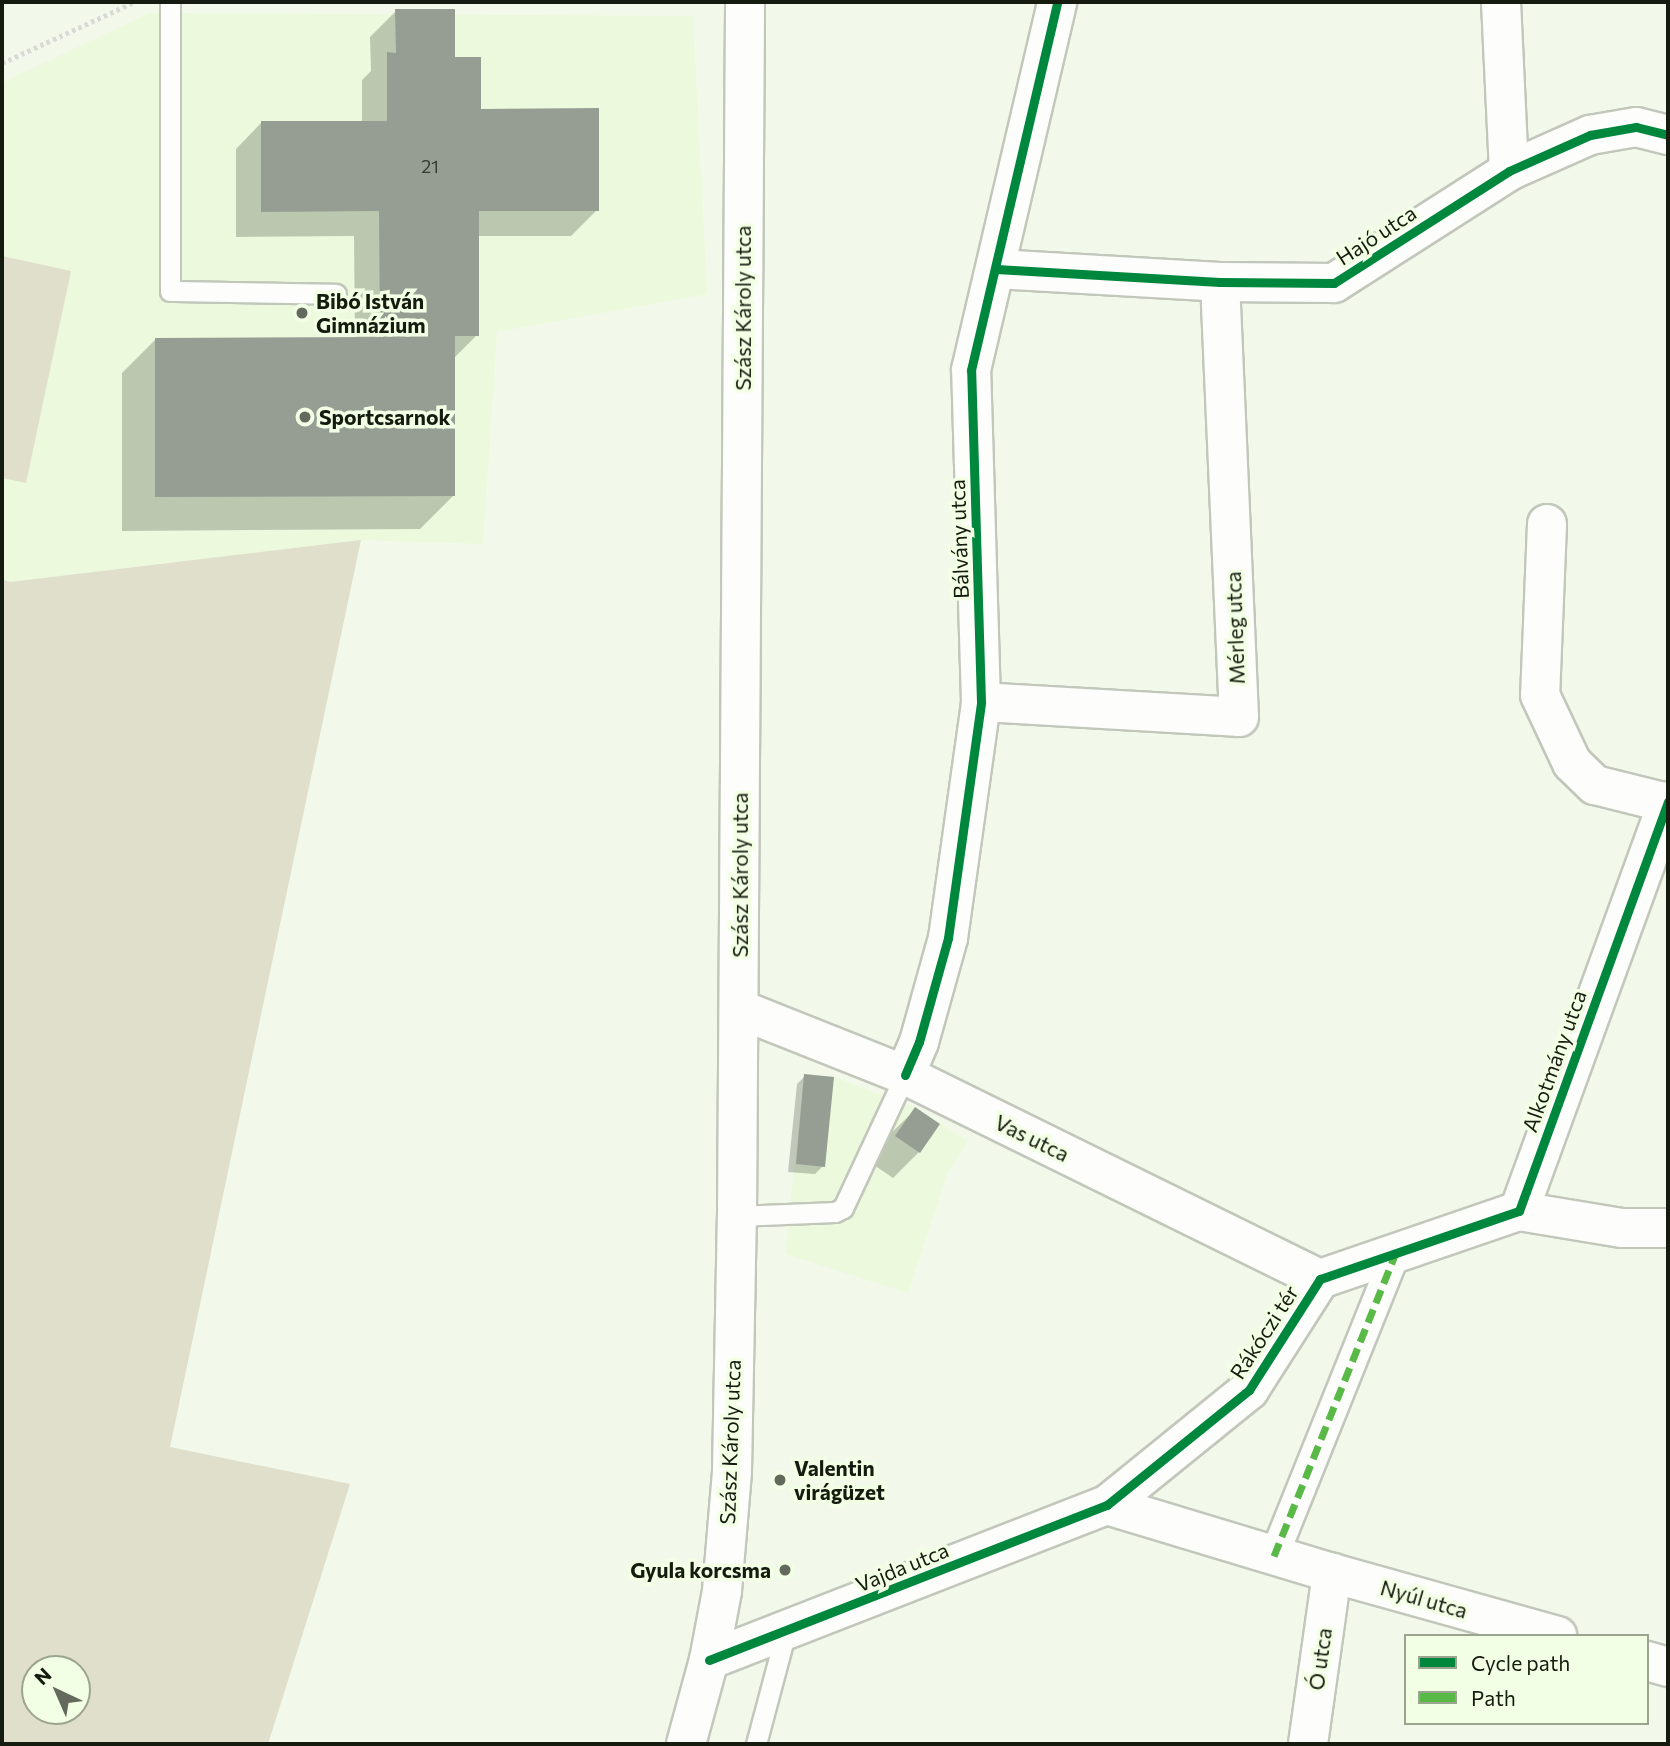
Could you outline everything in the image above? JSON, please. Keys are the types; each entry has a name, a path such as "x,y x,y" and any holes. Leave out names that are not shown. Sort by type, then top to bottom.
{"street":[{"name":"Szász Károly utca","path":"686,1744 709,1660 722,1591 732,1471 739,1009 745,2"},
{"name":"Bálvány utca","path":"905,1076 919,1042 948,938 981,702 971,370 1058,2"},
{"path":"1501,2 1508,171"},
{"name":"Hajó utca","path":"996,269 1220,282 1334,283 1508,171 1590,135 1636,127 1668,135"},
{"name":"Mérleg utca","path":"981,702 1239,717 1220,282"},
{"path":"1547,524 1540,695 1572,763 1595,785 1668,802"},
{"name":"Alkotmány utca","path":"1519,1210 1668,802"},
{"name":"Vas utca","path":"739,1009 905,1076 1320,1279"},
{"path":"1274,1556 1396,1253 1519,1210 1622,1228 1668,1228"},
{"name":"Rákóczi tér","path":"1107,1505 1250,1390 1320,1279 1396,1253"},
{"path":"1107,1505 1332,1573"},
{"name":"Vajda utca","path":"709,1660 1107,1505"},
{"name":"Nyúl utca","path":"1332,1573 1550,1634"},
{"name":"Ó utca","path":"1308,1744 1332,1573"},
{"path":"1649,1662 1668,1667"}],"lane":[{"path":"170,2 170,291 336,294"},
{"path":"737,1216 835,1212 843,1208 905,1076"},
{"path":"756,1744 786,1631"}],"path":[{"path":"2,63 134,2"}],"shaded area":[{"name":"Bibó István Gimnázium","path":"149,13 693,16 707,294 497,332 483,544 361,540 10,582 2,579 2,83"},
{"path":"2,256 71,271 26,483 2,478"},
{"path":"361,540 170,1447 350,1484 268,1744 2,1744 2,579 10,582"},
{"path":"804,1074 834,1077 915,1107 968,1141 947,1174 908,1293 785,1254"}],"building":[{"path":"395,9 455,9 455,57 481,57 481,109 599,108 599,211 479,211 479,336 455,336 455,496 155,497 155,338 380,337 379,211 261,212 261,121 387,121 387,52 396,53"},
{"path":"804,1074 834,1077 825,1167 796,1164"},
{"path":"915,1107 940,1124 920,1153 895,1136"}],"marked path":[{"path":"1274,1556 1396,1253"}],"cycle path":[{"path":"905,1075 919,1042 948,938 981,702 971,370 1057,2"},
{"path":"996,269 1220,282 1334,283 1509,171 1590,135 1636,127 1668,135"},
{"path":"709,1660 1107,1505 1249,1390 1320,1279 1519,1211 1668,801"}],"place":[{"name":"Bibó István Gimnázium","path":"302,313"},
{"name":"Sportcsarnok","path":"305,417"},
{"name":"Valentin virágüzet","path":"780,1480"},
{"name":"Gyula korcsma","path":"785,1570"}]}
